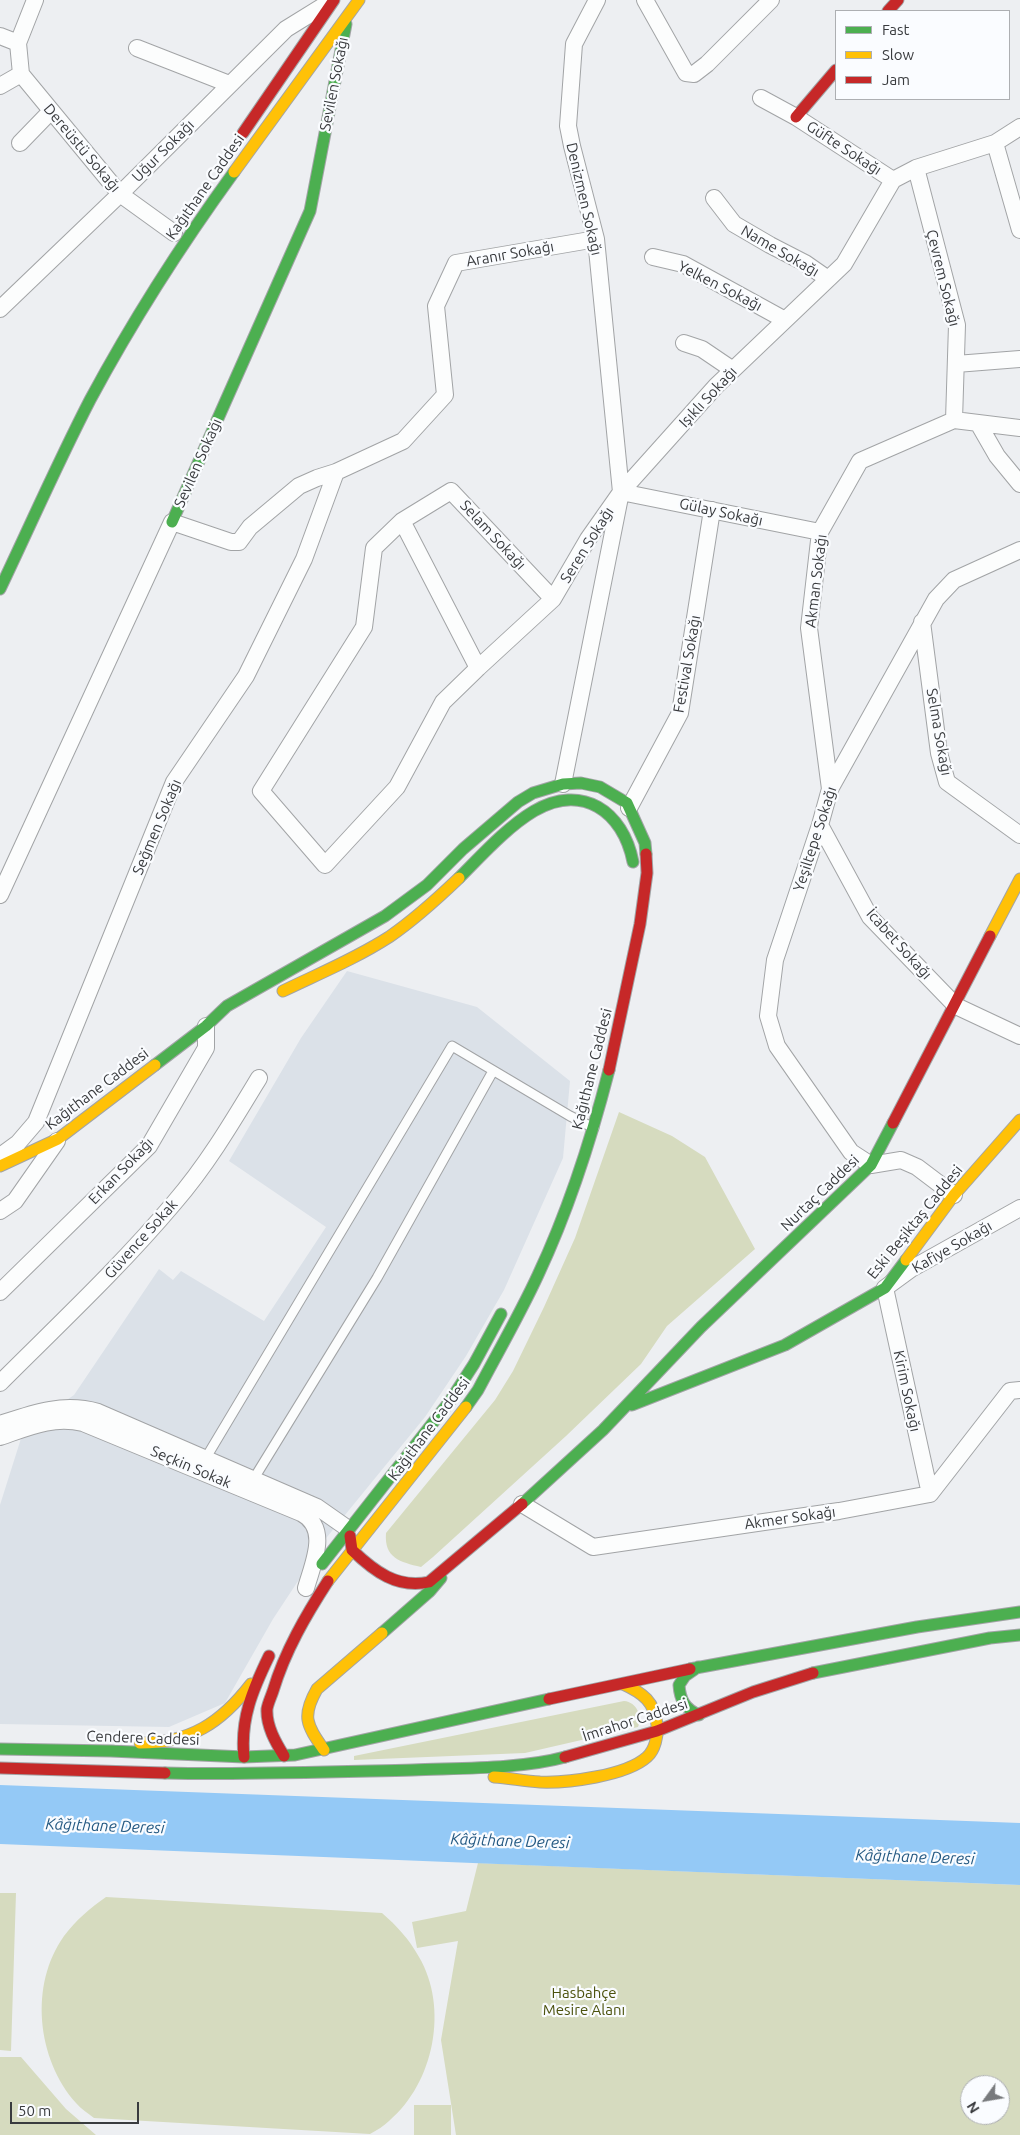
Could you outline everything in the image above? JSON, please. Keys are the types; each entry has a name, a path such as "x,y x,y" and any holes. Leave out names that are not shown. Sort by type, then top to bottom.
{"main road":[{"name":"Kağıthane Caddesi","path":"234,145 333,0"},
{"name":"Kağıthane Caddesi","path":"0,589 90,401 152,291 192,229 359,0"},
{"path":"889,10 898,0"},
{"name":"Sevilen Sokağı","path":"172,522 310,211 348,15"},
{"path":"796,117 835,71"},
{"path":"174,233 183,233 192,229"},
{"name":"Kağıthane Caddesi","path":"90,401 97,361"},
{"name":"Kağıthane Caddesi","path":"0,1166 58,1139 206,1026 227,1006 349,938 408,900 518,802 533,793 563,784 581,783 600,787 616,796 629,808 645,843 646,873 640,924 612,1056 594,1128 567,1207 538,1275 494,1364 457,1420 330,1578 304,1619 277,1677 267,1709 268,1721 275,1741 284,1756"},
{"path":"563,784 564,802"},
{"path":"272,996 368,948 401,929 433,903 520,821 536,810 564,802 579,801 601,807 618,824 630,847 632,875"},
{"path":"618,824 629,808"},
{"name":"Nurtaç Caddesi","path":"450,1566 522,1504 626,1408 708,1320 871,1165 956,1006 1020,879"},
{"name":"Kağıthane Caddesi","path":"206,1026 246,1009"},
{"name":"Eski Beşiktaş Caddesi","path":"626,1408 785,1345 885,1288 954,1195 1020,1120"},
{"name":"Kağıthane Caddesi","path":"301,1594 347,1528 443,1411 470,1370 506,1304"},
{"path":"683,1346 676,1361 684,1369 723,1370"},
{"path":"347,1528 352,1550 376,1571 395,1581 420,1585 429,1582 450,1566"},
{"path":"324,1750 307,1722 306,1714 308,1704 317,1689 430,1590 450,1566"},
{"path":"376,1571 385,1586"},
{"path":"376,1638 386,1624 391,1609"},
{"path":"284,1756 324,1750 698,1667 917,1627 1020,1612"},
{"name":"İmrahor Caddesi","path":"250,1775 438,1769 521,1764 561,1758 657,1731 753,1692 820,1671 981,1640 1020,1635"},
{"path":"0,1768 250,1775 241,1742 243,1721 272,1649"},
{"path":"111,1751 138,1744 172,1741 198,1732 234,1704 265,1664"},
{"path":"698,1667 685,1676 679,1685 685,1707 690,1712 699,1715"},
{"path":"438,1769 542,1782 568,1781 632,1766 646,1757 652,1749 657,1731 655,1708 651,1701 643,1694 623,1684"},
{"name":"Cendere Caddesi","path":"0,1749 111,1751 244,1757 284,1756"}],"street":[{"path":"0,86 21,74 18,43 35,0"},
{"name":"Uğur Sokağı","path":"0,309 120,194 286,29 333,0"},
{"name":"Denizmen Sokağı","path":"597,0 574,44 568,126 596,239 621,492"},
{"path":"645,0 686,72 694,74 707,64 771,0"},
{"path":"0,36 18,43"},
{"path":"137,48 229,84"},
{"name":"Dereüstü Sokağı","path":"21,74 120,194 174,233"},
{"path":"761,98 796,117"},
{"path":"20,143 52,111"},
{"name":"Güfte Sokağı","path":"796,117 893,180"},
{"path":"893,180 916,168 995,143 1020,127"},
{"path":"995,143 1020,230"},
{"name":"Çevrem Sokağı","path":"916,168 957,325 954,420"},
{"name":"Işıklı Sokağı","path":"621,492 716,386 844,264 893,180"},
{"name":"Name Sokağı","path":"714,198 734,224 805,263 828,279"},
{"name":"Aranır Sokağı","path":"336,472 403,441 445,395 436,306 456,264 596,239"},
{"name":"Yelken Sokağı","path":"653,258 683,264 785,320"},
{"path":"684,343 702,350 733,370"},
{"path":"956,364 1020,359"},
{"path":"954,420 1020,428"},
{"name":"Akman Sokağı","path":"830,789 809,628 820,532 860,461 954,420"},
{"path":"978,423 997,456 1020,484"},
{"path":"172,522 231,542 239,542 250,527 299,486 336,472"},
{"name":"Seğmen Sokağı","path":"0,1156 18,1143 36,1122 174,782 246,676 304,559 336,472"},
{"name":"Selam Sokağı","path":"402,521 451,491 553,599"},
{"path":"563,784 621,492"},
{"name":"Gülay Sokağı","path":"621,492 820,532"},
{"name":"Seren Sokağı","path":"402,521 374,548 364,627 261,791 325,865 397,787 443,702 553,599 588,539 621,492"},
{"name":"Festival Sokağı","path":"629,808 680,713 712,510"},
{"path":"402,521 478,668"},
{"name":"Sevilen Sokağı","path":"0,895 172,522"},
{"name":"Yeşiltepe Sokağı","path":"871,1165 851,1152 778,1046 768,1016 775,960 820,825 830,789 922,622 936,599 954,580 1020,550"},
{"name":"Selma Sokağı","path":"922,622 939,753 947,782 1020,836"},
{"name":"İcabet Sokağı","path":"820,825 870,917 956,1006"},
{"path":"956,1006 1020,1036"},
{"name":"Erkan Sokağı","path":"0,1292 149,1146 206,1048 206,1026"},
{"name":"Güvence Sokak","path":"0,1383 108,1276 175,1202 217,1148 258,1078"},
{"path":"0,1211 15,1201 58,1139"},
{"path":"871,1165 901,1160 917,1167 954,1195"},
{"name":"Kafiye Sokağı","path":"885,1288 912,1268 1020,1208"},
{"name":"Kirim Sokağı","path":"885,1288 930,1494"},
{"path":"930,1494 1010,1391 1020,1390"},
{"name":"Seçkin Sokak","path":"0,1424 56,1407 84,1408 98,1412 309,1517 314,1524 318,1546 301,1594"},
{"name":"Seçkin Sokak","path":"0,1436 49,1421 73,1420 253,1480 316,1507 347,1528"},
{"name":"Akmer Sokağı","path":"522,1504 593,1547 839,1511 930,1494"}],"lane":[{"path":"201,1464 452,1046 581,1123 594,1128"},
{"path":"253,1480 377,1278 493,1071"}],"shaded area":[{"path":"347,971 477,1007 570,1081 563,1158 504,1290 466,1356 425,1417 327,1537 273,1619 225,1703 169,1727 0,1724 0,1505 24,1429 74,1395 159,1269 173,1280 181,1271 264,1321 326,1227 229,1161 301,1038"}],"green space":[{"path":"619,1112 672,1136 705,1157 755,1249 667,1326 641,1364 566,1436 433,1557 421,1567 400,1561 395,1558 388,1548 386,1533 495,1400 513,1371 575,1238"},
{"path":"624,1701 632,1704 638,1711 640,1719 638,1727 525,1753 354,1760 354,1756"},
{"name":"Hasbahçe Mesire Alanı","path":"478,1863 1020,1885 1020,2135 456,2135 441,2040 458,1941 417,1948 412,1922 466,1911"},
{"path":"0,1893 16,1893 11,2051 0,2050"},
{"path":"106,1897 382,1913 402,1933 415,1950 428,1977 433,1999 435,2021 432,2044 426,2066 417,2087 389,2121 370,2134 94,2118 76,2103 63,2085 53,2065 46,2044 42,2021 42,1999 53,1955 64,1936 94,1905"},
{"path":"0,2057 21,2057 66,2109 96,2135 0,2135"},
{"path":"414,2105 451,2105 451,2135 414,2135"}],"water":[{"name":"Kâğıthane Deresi","path":"0,1785 1020,1823 1020,1885 0,1844"}],"traffic: fast":[{"path":"172,522 310,211 346,24"},
{"path":"0,589 67,447 106,370 158,283 234,172"},
{"path":"155,1065 206,1026 227,1006 385,916 427,885 463,849 518,802 533,793 563,784 581,783 600,787 627,803 645,843 646,854"},
{"path":"459,878 514,825 534,811 552,803 568,800 584,801 598,807 610,816 628,844 633,862"},
{"path":"466,1407 478,1390 531,1290 560,1225 595,1122 609,1070"},
{"path":"522,1504 603,1430 701,1327 871,1165 893,1123"},
{"path":"632,1405 785,1345 885,1288 906,1260"},
{"path":"322,1564 450,1401 474,1364 501,1314"},
{"path":"382,1633 430,1591 441,1578"},
{"path":"690,1669 917,1627 1020,1612"},
{"path":"813,1673 990,1638 1020,1635"},
{"path":"698,1667 685,1676 679,1685 684,1703 690,1710 699,1715"},
{"path":"0,1749 111,1751 244,1757 295,1755 549,1699"},
{"path":"165,1773 289,1773 470,1768 529,1764 565,1757"}],"traffic: slow":[{"path":"234,172 359,0"},
{"path":"283,991 350,959 389,937 425,909 459,878"},
{"path":"990,936 1020,879"},
{"path":"0,1166 58,1139 155,1065"},
{"path":"906,1260 954,1195 1020,1120"},
{"path":"328,1581 466,1407"},
{"path":"324,1750 313,1734 308,1721 309,1707 312,1699 317,1689 382,1633"},
{"path":"140,1743 174,1739 189,1735 203,1728 228,1710 251,1684"},
{"path":"494,1777 540,1782 580,1780 611,1774 637,1764 647,1757 654,1747 657,1734 654,1710 647,1699 623,1684"}],"traffic: jam":[{"path":"243,133 334,0"},
{"path":"889,10 898,0"},
{"path":"796,117 835,71"},
{"path":"609,1070 640,924 647,873 646,854"},
{"path":"893,1123 990,936"},
{"path":"350,1536 352,1550 378,1571 407,1583 429,1582 522,1504"},
{"path":"284,1756 270,1728 267,1707 290,1648 304,1620 328,1581"},
{"path":"244,1757 243,1743 246,1717 253,1692 269,1656"},
{"path":"549,1699 690,1669"},
{"path":"565,1757 657,1731 753,1692 813,1673"},
{"path":"0,1768 165,1773"}]}
